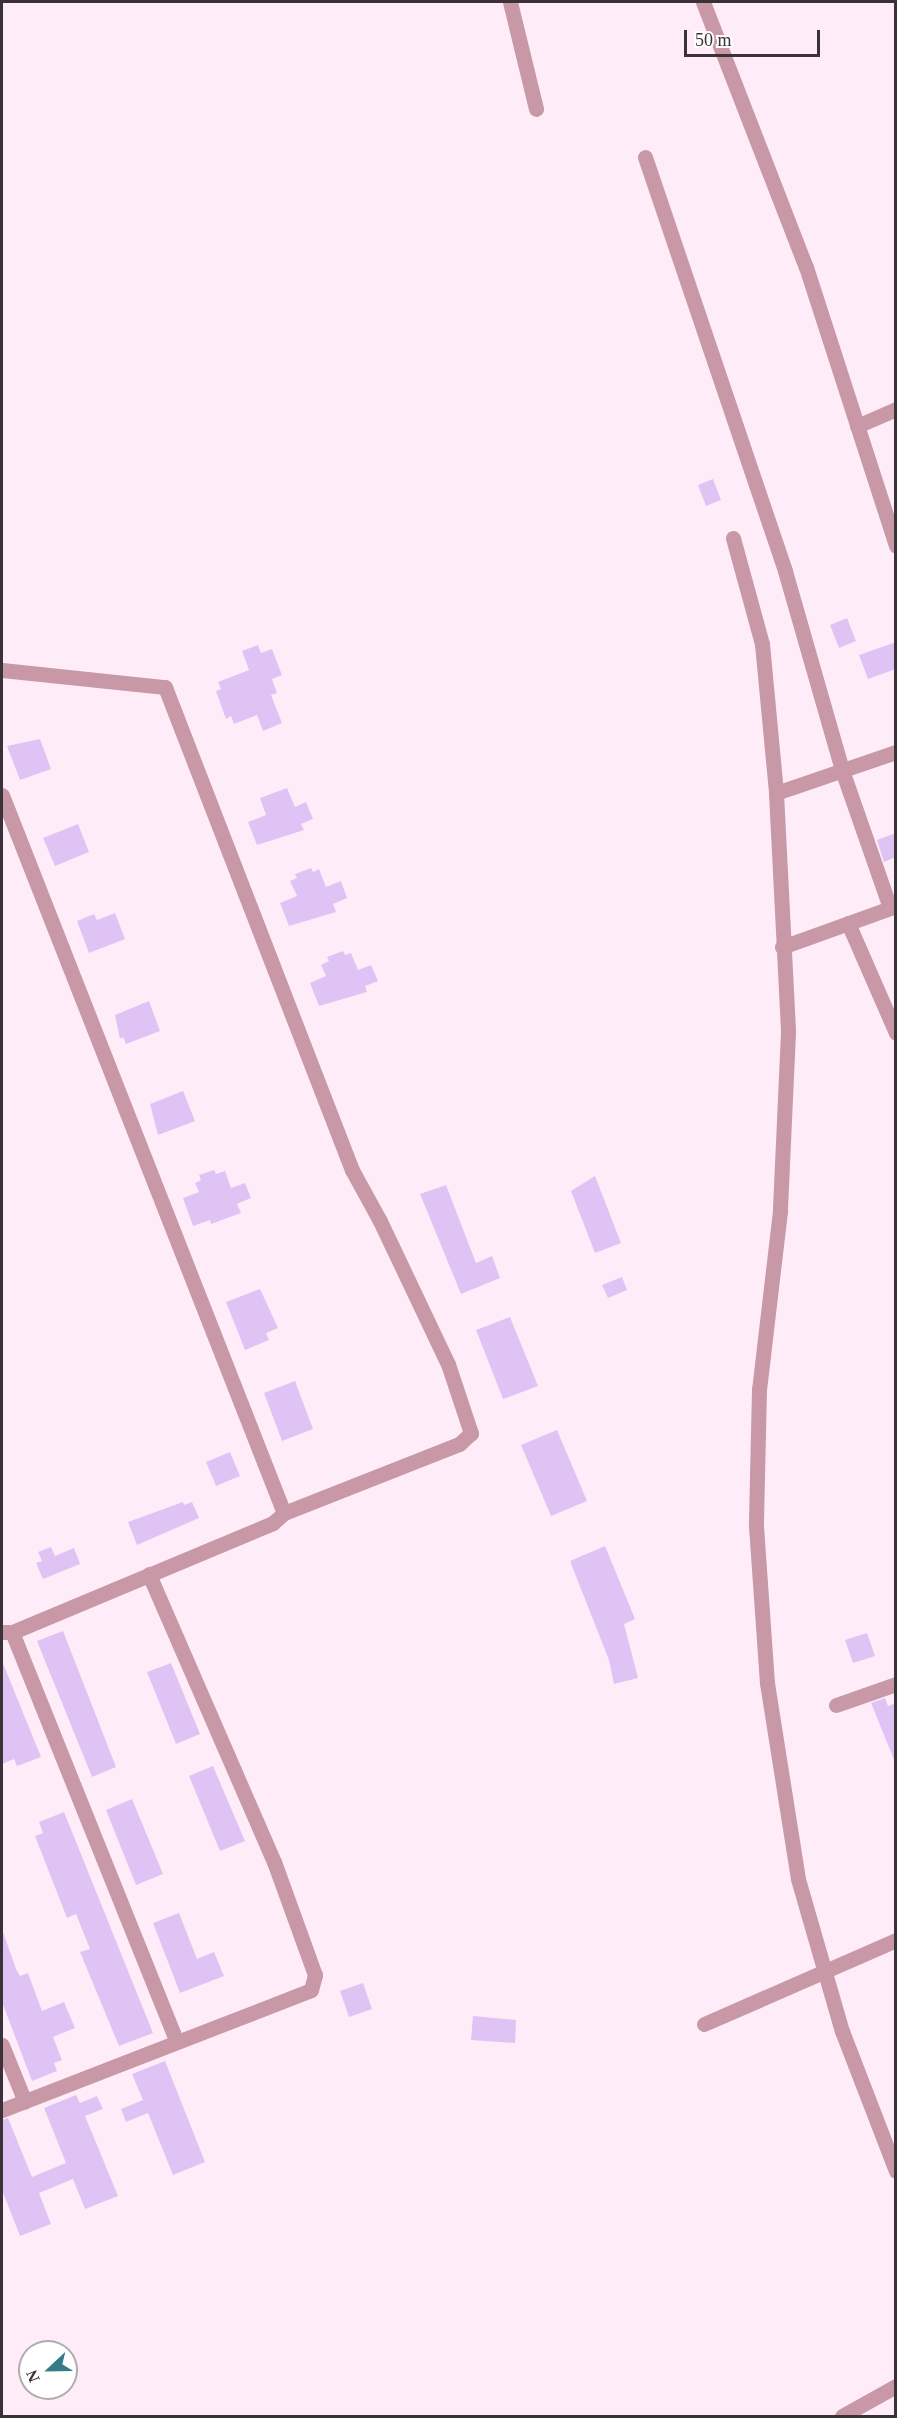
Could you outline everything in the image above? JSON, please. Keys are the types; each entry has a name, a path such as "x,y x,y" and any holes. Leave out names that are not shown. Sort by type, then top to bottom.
{"street":[{"path":"510,2 536,109"},
{"path":"703,2 806,267 896,546"},
{"path":"645,157 785,571 842,770 893,907 782,947"},
{"path":"857,426 896,409"},
{"path":"733,538 762,644 776,794 788,1032 780,1211 759,1389 756,1526 767,1683 798,1879 842,2031 896,2171"},
{"path":"2,670 165,687 352,1170 380,1221 448,1364 471,1433 459,1444 284,1513 273,1522 7,1632 176,2039"},
{"path":"776,794 896,752"},
{"path":"2,795 284,1513"},
{"path":"848,923 896,1033"},
{"path":"2,2110 97,2076 176,2039 311,1990 315,1975 274,1862 149,1574"},
{"path":"836,1705 896,1684"},
{"path":"704,2024 896,1940"},
{"path":"2,2045 25,2102"},
{"path":"842,2416 896,2386"}],"building":[{"path":"713,479 721,500 706,506 698,485"},
{"path":"847,618 856,641 839,648 830,625"},
{"path":"896,642 896,669 868,679 859,655"},
{"path":"258,645 261,653 272,649 282,675 272,679 277,693 271,695 282,723 263,731 257,715 234,724 231,716 226,719 216,691 221,689 218,682 249,670 242,651"},
{"path":"40,739 51,769 20,780 7,746"},
{"path":"287,788 295,807 306,802 313,819 301,824 304,830 257,845 248,822 266,815 260,798"},
{"path":"78,824 89,852 55,866 43,838"},
{"path":"896,833 896,857 884,862 877,840"},
{"path":"311,868 313,872 319,869 326,887 341,881 347,898 333,904 336,912 289,926 280,903 297,896 290,881 297,878 295,874"},
{"path":"115,913 125,939 89,953 77,921 94,914 97,920"},
{"path":"343,951 345,955 351,953 358,970 371,965 378,981 365,986 367,992 319,1006 310,983 326,976 321,965 329,961 327,957"},
{"path":"149,1001 160,1031 126,1044 123,1037 120,1039 115,1015"},
{"path":"183,1091 195,1121 158,1135 150,1104"},
{"path":"214,1170 216,1174 225,1171 231,1188 245,1183 251,1198 237,1204 241,1213 211,1224 210,1220 193,1226 183,1198 199,1192 195,1183 201,1180 199,1175"},
{"path":"595,1176 621,1243 595,1253 571,1191"},
{"path":"446,1185 476,1263 492,1256 500,1278 461,1294 420,1194"},
{"path":"622,1277 627,1290 608,1298 602,1285"},
{"path":"260,1289 278,1328 266,1333 269,1340 245,1350 226,1302"},
{"path":"510,1317 538,1386 503,1399 476,1330"},
{"path":"295,1381 313,1429 282,1441 264,1393"},
{"path":"557,1430 587,1501 551,1516 521,1445"},
{"path":"230,1452 240,1476 216,1486 206,1462"},
{"path":"183,1502 184,1505 192,1502 199,1518 137,1545 128,1522"},
{"path":"605,1546 635,1619 624,1624 638,1678 614,1684 609,1660 570,1561"},
{"path":"51,1547 55,1556 74,1548 80,1564 43,1579 36,1563 42,1561 38,1552"},
{"path":"63,1631 116,1767 92,1777 37,1641"},
{"path":"867,1633 875,1656 853,1663 845,1640"},
{"path":"2,1661 41,1757 17,1766 14,1759 2,1764"},
{"path":"171,1663 200,1734 176,1744 147,1672"},
{"path":"885,1698 888,1706 896,1703 895,1762 871,1703"},
{"path":"213,1766 245,1841 220,1851 189,1776"},
{"path":"132,1799 163,1874 136,1885 106,1810"},
{"path":"64,1812 153,2033 119,2046 80,1952 90,1949 76,1914 67,1918 35,1836 43,1833 39,1822"},
{"path":"179,1913 197,1959 214,1952 224,1976 180,1993 153,1923"},
{"path":"3,1932 16,1969 20,1976 28,1973 42,2011 64,2002 75,2028 53,2037 62,2060 54,2063 57,2071 32,2081 2,2002"},
{"path":"363,1983 372,2009 349,2017 340,1991"},
{"path":"473,2016 516,2020 515,2043 471,2040"},
{"path":"165,2061 205,2162 173,2175 148,2113 126,2122 121,2109 143,2100 132,2074"},
{"path":"76,2095 80,2103 97,2096 103,2109 85,2116 118,2196 85,2209 73,2179 39,2193 51,2224 20,2236 2,2190 2,2120 8,2118 32,2177 66,2163 44,2108"}]}
